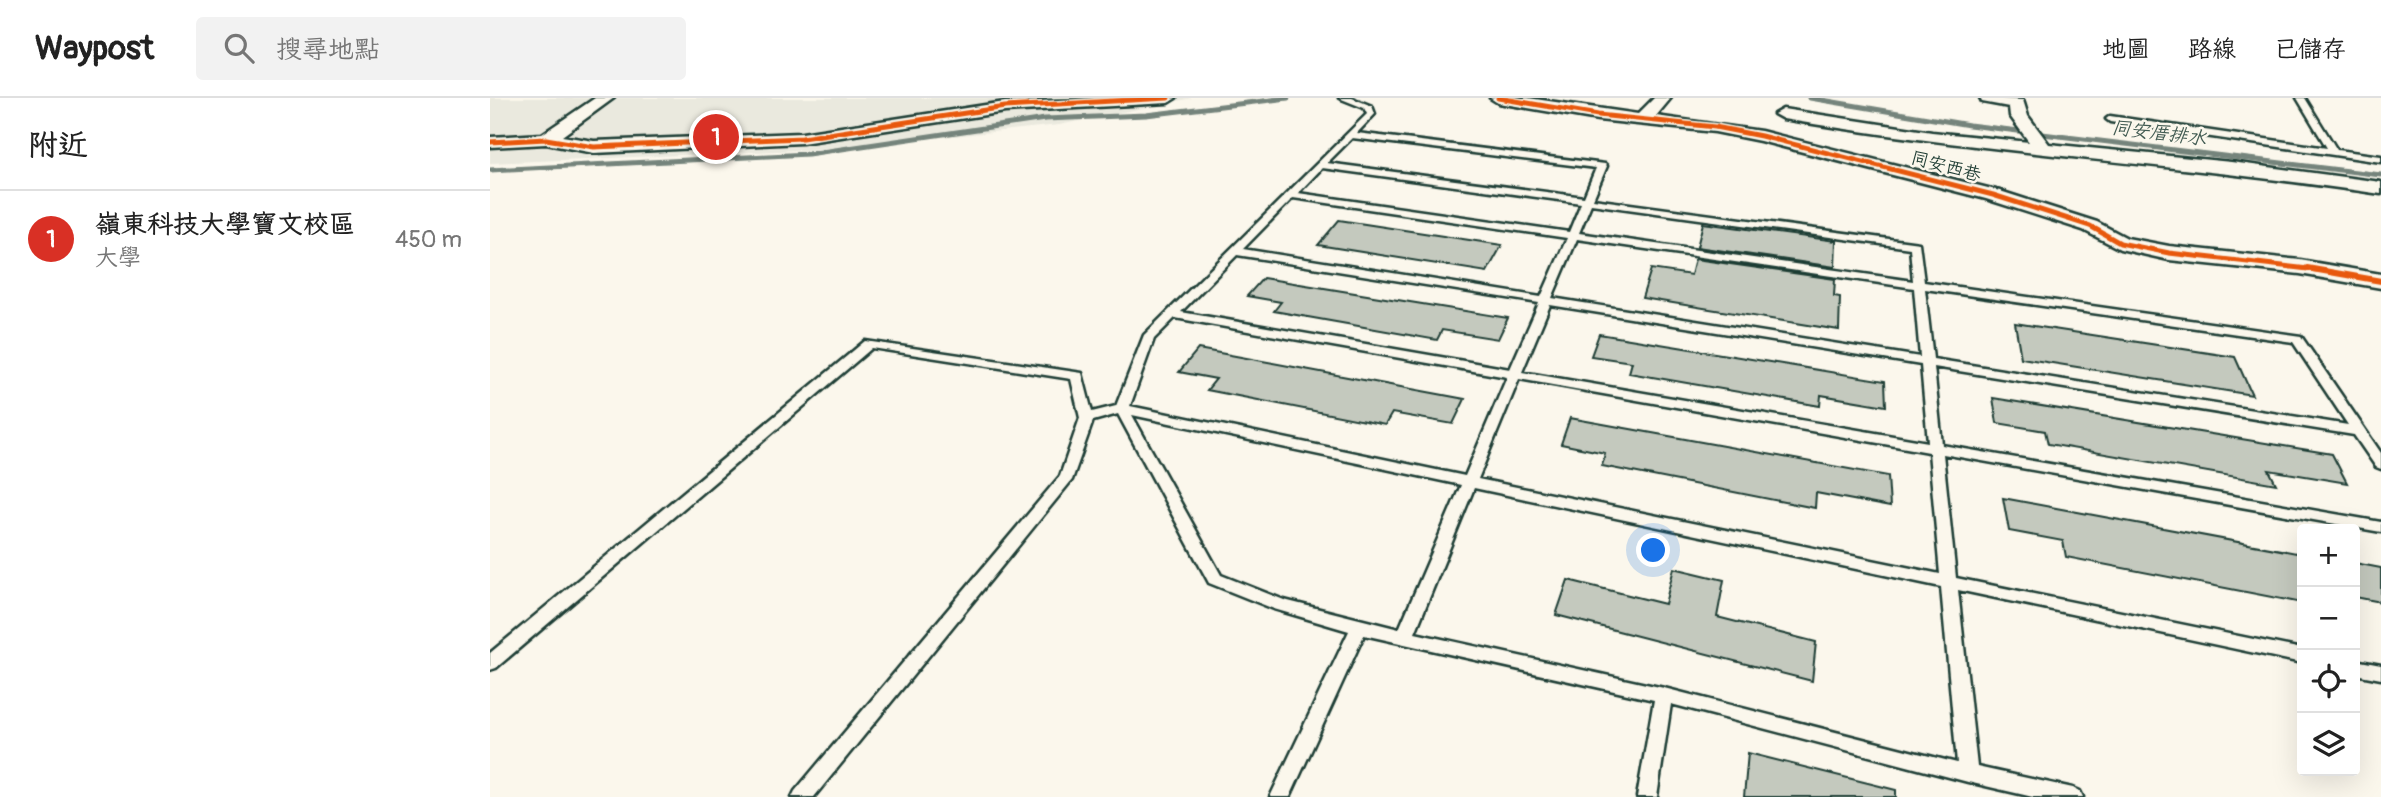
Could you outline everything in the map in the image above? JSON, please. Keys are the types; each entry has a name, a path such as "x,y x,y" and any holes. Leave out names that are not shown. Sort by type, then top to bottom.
{"street":[{"path":"546,139 606,98"},
{"path":"490,142 546,139 594,146 802,138 968,105 1168,98"},
{"name":"同安西巷","path":"1499,98 1715,127 1868,162 2047,211 2130,245 2381,281"},
{"path":"1643,119 1663,98"},
{"path":"1988,98 2017,104 2019,116 2038,144"},
{"path":"1783,114 1907,135 2038,144 2323,178 2381,188"}],"lane":[{"path":"1343,98 1368,106 1371,114 1148,338 1122,409 1215,579 1280,605 1359,627 1664,695 1968,774 2073,797"},
{"path":"2301,98 2333,151"},
{"path":"2110,119 2381,159"},
{"path":"1351,135 1601,166 1405,636"},
{"path":"1320,165 1915,244 1968,774"},
{"path":"1291,195 2297,339 2381,464"},
{"path":"1235,251 2359,431"},
{"path":"1173,314 2381,527"},
{"path":"490,663 869,344 1077,376 1087,418 1068,477 802,797"},
{"path":"1087,418 1122,409 2297,655"},
{"path":"1280,797 1359,627"},
{"path":"2360,668 2381,672"},
{"path":"1647,797 1664,695"}],"shaded area":[{"path":"490,98 1192,98 1059,125 826,149 490,163"}],"building":[{"path":"1339,220 1502,245 1487,272 1318,245"},
{"path":"1703,223 1836,241 1835,267 1697,247"},
{"path":"1695,259 1835,279 1834,296 1840,297 1839,330 1642,298 1651,269 1691,275"},
{"path":"1263,278 1508,318 1498,339 1442,330 1437,340 1274,311 1281,302 1247,296"},
{"path":"2015,323 2235,357 2252,395 2021,358"},
{"path":"1599,334 1885,381 1886,406 1821,395 1820,406 1629,373 1632,362 1591,356"},
{"path":"1198,349 1465,399 1453,424 1392,413 1385,425 1207,390 1216,379 1179,372"},
{"path":"1993,398 2332,454 2347,483 2269,470 2276,484 2048,444 2045,431 1997,423"},
{"path":"1570,418 1888,476 1890,507 1816,493 1815,508 1602,466 1605,453 1561,444"},
{"path":"2003,498 2297,553 2297,602 2066,557 2063,541 2009,531"},
{"path":"2360,564 2381,568 2381,602 2360,598"},
{"path":"1674,568 1724,580 1717,617 1816,642 1812,681 1556,615 1568,580 1665,604"},
{"path":"1748,753 1896,790 1896,797 1744,797"}],"waterway":[{"path":"490,170 808,154 1045,119 1146,115 1288,98"},
{"name":"同安厝排水","path":"1810,98 1969,125 2381,175"}],"cycle path":[{"path":"490,142 546,139 594,147 802,138 1005,107 1168,98"},
{"path":"1498,98 1598,115 1715,127 1761,136 1993,195 2090,226 2120,243 2169,253 2300,267 2381,281"}],"place":[{"name":"嶺東科技大學寶文校區","path":"716,137"}]}
